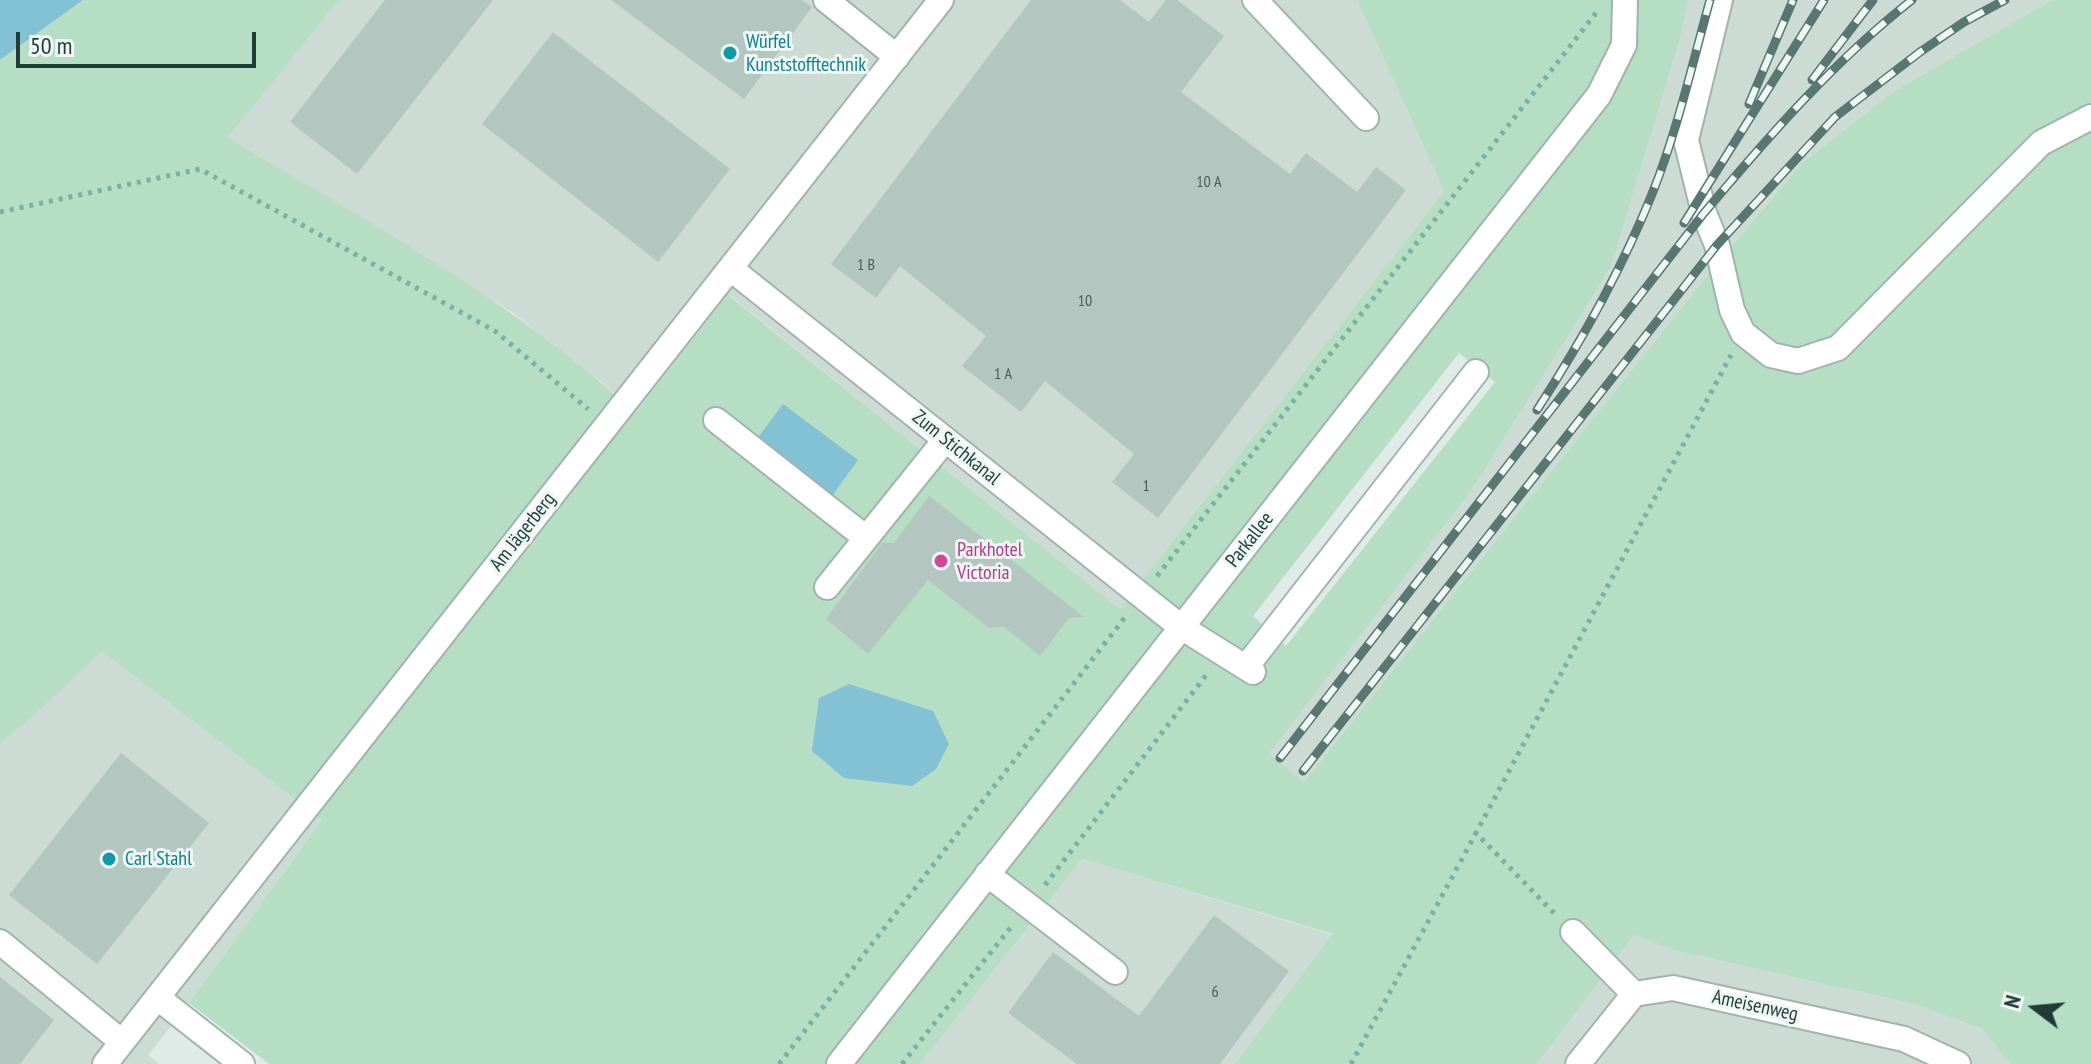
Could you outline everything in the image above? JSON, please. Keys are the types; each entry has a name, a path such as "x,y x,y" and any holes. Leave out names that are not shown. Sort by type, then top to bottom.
{"street":[{"path":"826,0 897,57"},
{"name":"Am Jägerberg","path":"105,1064 941,0"},
{"path":"1255,0 1366,118"},
{"path":"1720,0 1686,140 1704,213 1717,245 1732,310 1743,333 1771,355 1798,361 1838,348 2041,143 2091,117"},
{"name":"Parkallee","path":"839,1064 1599,95 1624,45 1614,3"},
{"name":"Zum Stichkanal","path":"731,269 1181,627 1250,670 1476,372"},
{"path":"716,420 866,538"},
{"path":"827,587 945,440"},
{"path":"987,874 1115,972"},
{"path":"1573,932 1634,994 1578,1064"},
{"path":"0,942 122,1042"},
{"name":"Ameisenweg","path":"1634,994 1673,988 1904,1039 1958,1064"},
{"path":"158,998 242,1064"}],"path":[{"path":"779,1064 1141,596 1614,3"},
{"path":"0,212 200,169 495,331 606,425"},
{"path":"1351,1064 1743,333"},
{"path":"902,1064 1222,654"},
{"path":"1476,833 1573,932"}],"shaded area":[{"path":"339,0 1357,0 1444,191 1120,609 729,295 635,413 605,385 512,312 227,136"},
{"path":"1688,0 2052,0 1891,93 1801,164 1701,283 1304,782 1268,755 1471,491 1611,267 1681,35"},
{"path":"102,650 322,820 148,1055 159,1064 0,1064 0,743 39,711"},
{"path":"1082,859 1333,935 1235,1064 920,1064"},
{"path":"1634,935 1677,951 1906,1002 1981,1028 2010,1064 1537,1064"}],"green space":[{"path":"83,0 339,0 228,137 490,299 589,372 635,413 728,295 1120,609 1444,191 1357,0 1688,0 1681,35 1611,267 1471,491 1269,754 1304,782 1701,283 1801,164 1891,93 2052,0 2091,0 2091,1064 2010,1064 1981,1028 1906,1002 1677,951 1634,935 1537,1064 1235,1064 1333,934 1082,859 920,1064 269,1064 189,1003 322,820 102,651 0,743 0,60","holes":["1459,353 1495,382 1286,646 1253,616"]}],"water":[{"path":"0,0 83,0 0,60"},
{"path":"783,404 858,460 832,496 756,440"},
{"path":"849,684 933,711 949,744 936,769 912,786 844,778 812,751 819,698"}],"building":[{"path":"385,0 493,0 357,174 290,122"},
{"name":"Würfel Kunststofftechnik","path":"611,0 802,0 812,7 744,99"},
{"path":"1031,0 1120,0 1149,22 1166,0 1177,0 1224,36 1181,92 1290,174 1306,153 1357,192 1376,167 1406,190 1158,518 1112,482 1134,454 1045,381 1021,412 962,366 986,336 900,266 876,298 831,264"},
{"path":"553,32 730,169 658,262 482,124"},
{"name":"Parkhotel Victoria","path":"929,496 1084,617 1069,618 1040,656 1004,627 989,628 928,580 868,654 826,619 882,543 894,543"},
{"name":"Carl Stahl","path":"121,753 209,823 97,964 9,895"},
{"path":"1214,915 1289,971 1220,1064 1077,1064 1008,1013 1053,952 1139,1016"},
{"path":"0,977 54,1020 20,1064 0,1064"}],"railway":[{"path":"1537,410 1600,305 1652,194 1684,98 1710,0"},
{"path":"1749,104 1793,0"},
{"path":"1684,223 1824,0"},
{"path":"1812,80 1873,0"},
{"path":"1280,758 1704,213 1777,128 1829,74 1912,0"},
{"path":"1303,771 1717,245 1835,117 1920,52 1964,22 2005,0"}],"place":[{"name":"Würfel Kunststofftechnik","path":"730,53"},
{"name":"Parkhotel Victoria","path":"941,561"},
{"name":"Carl Stahl","path":"109,859"}]}
